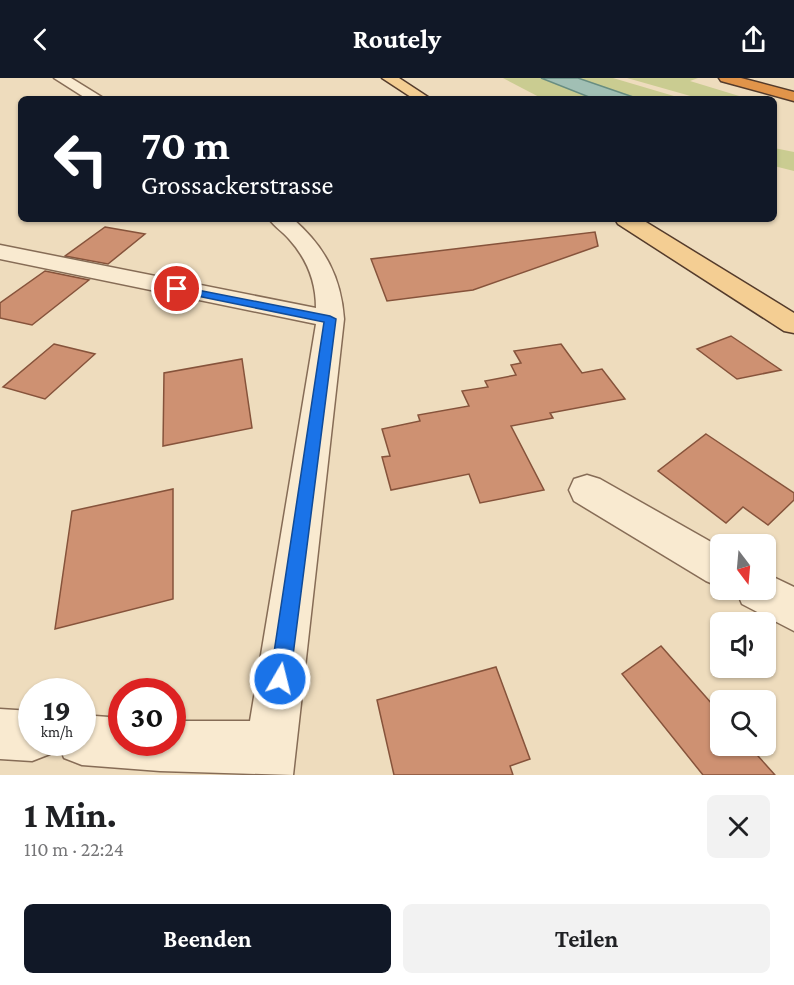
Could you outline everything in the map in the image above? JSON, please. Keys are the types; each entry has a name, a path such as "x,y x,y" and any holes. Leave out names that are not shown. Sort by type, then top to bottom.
{"highway":[{"path":"726,78 794,97"}],"main road":[{"path":"389,78 419,96"},
{"path":"631,222 794,325"}],"street":[{"path":"61,78 93,96"},
{"path":"96,741 160,746 268,761 330,319 330,292 323,270 307,246 283,222"},
{"path":"0,252 330,319"},
{"path":"586,490 710,562"},
{"path":"0,734 18,735"}],"green space":[{"path":"503,78 541,78 586,96 537,96"},
{"path":"578,78 613,78 674,96 630,96"},
{"path":"627,78 698,78 690,81 739,96 690,96"},
{"path":"777,149 794,152 794,171 777,167"}],"water":[{"path":"541,78 578,78 630,96 586,96"}],"building":[{"path":"105,227 145,234 108,264 65,256"},
{"path":"595,232 598,246 473,290 387,301 371,259"},
{"path":"45,271 89,280 32,325 0,318 0,303"},
{"path":"731,336 781,370 737,379 697,349"},
{"path":"54,344 95,354 45,399 3,387"},
{"path":"561,344 582,373 602,369 625,399 550,413 553,418 511,426 544,490 480,503 469,474 391,490 382,457 390,456 382,429 420,421 418,415 469,406 462,391 488,387 485,381 516,375 511,365 521,363 514,351"},
{"path":"242,359 252,428 163,446 164,373"},
{"path":"706,434 794,493 794,500 768,525 743,507 726,523 658,471"},
{"path":"173,489 173,599 55,629 72,511"},
{"path":"661,646 710,702 710,756 758,756 775,775 703,775 622,674"},
{"path":"496,667 530,759 510,766 513,775 394,775 377,700"}],"route":[{"path":"177,289 330,319 280,679"}]}
